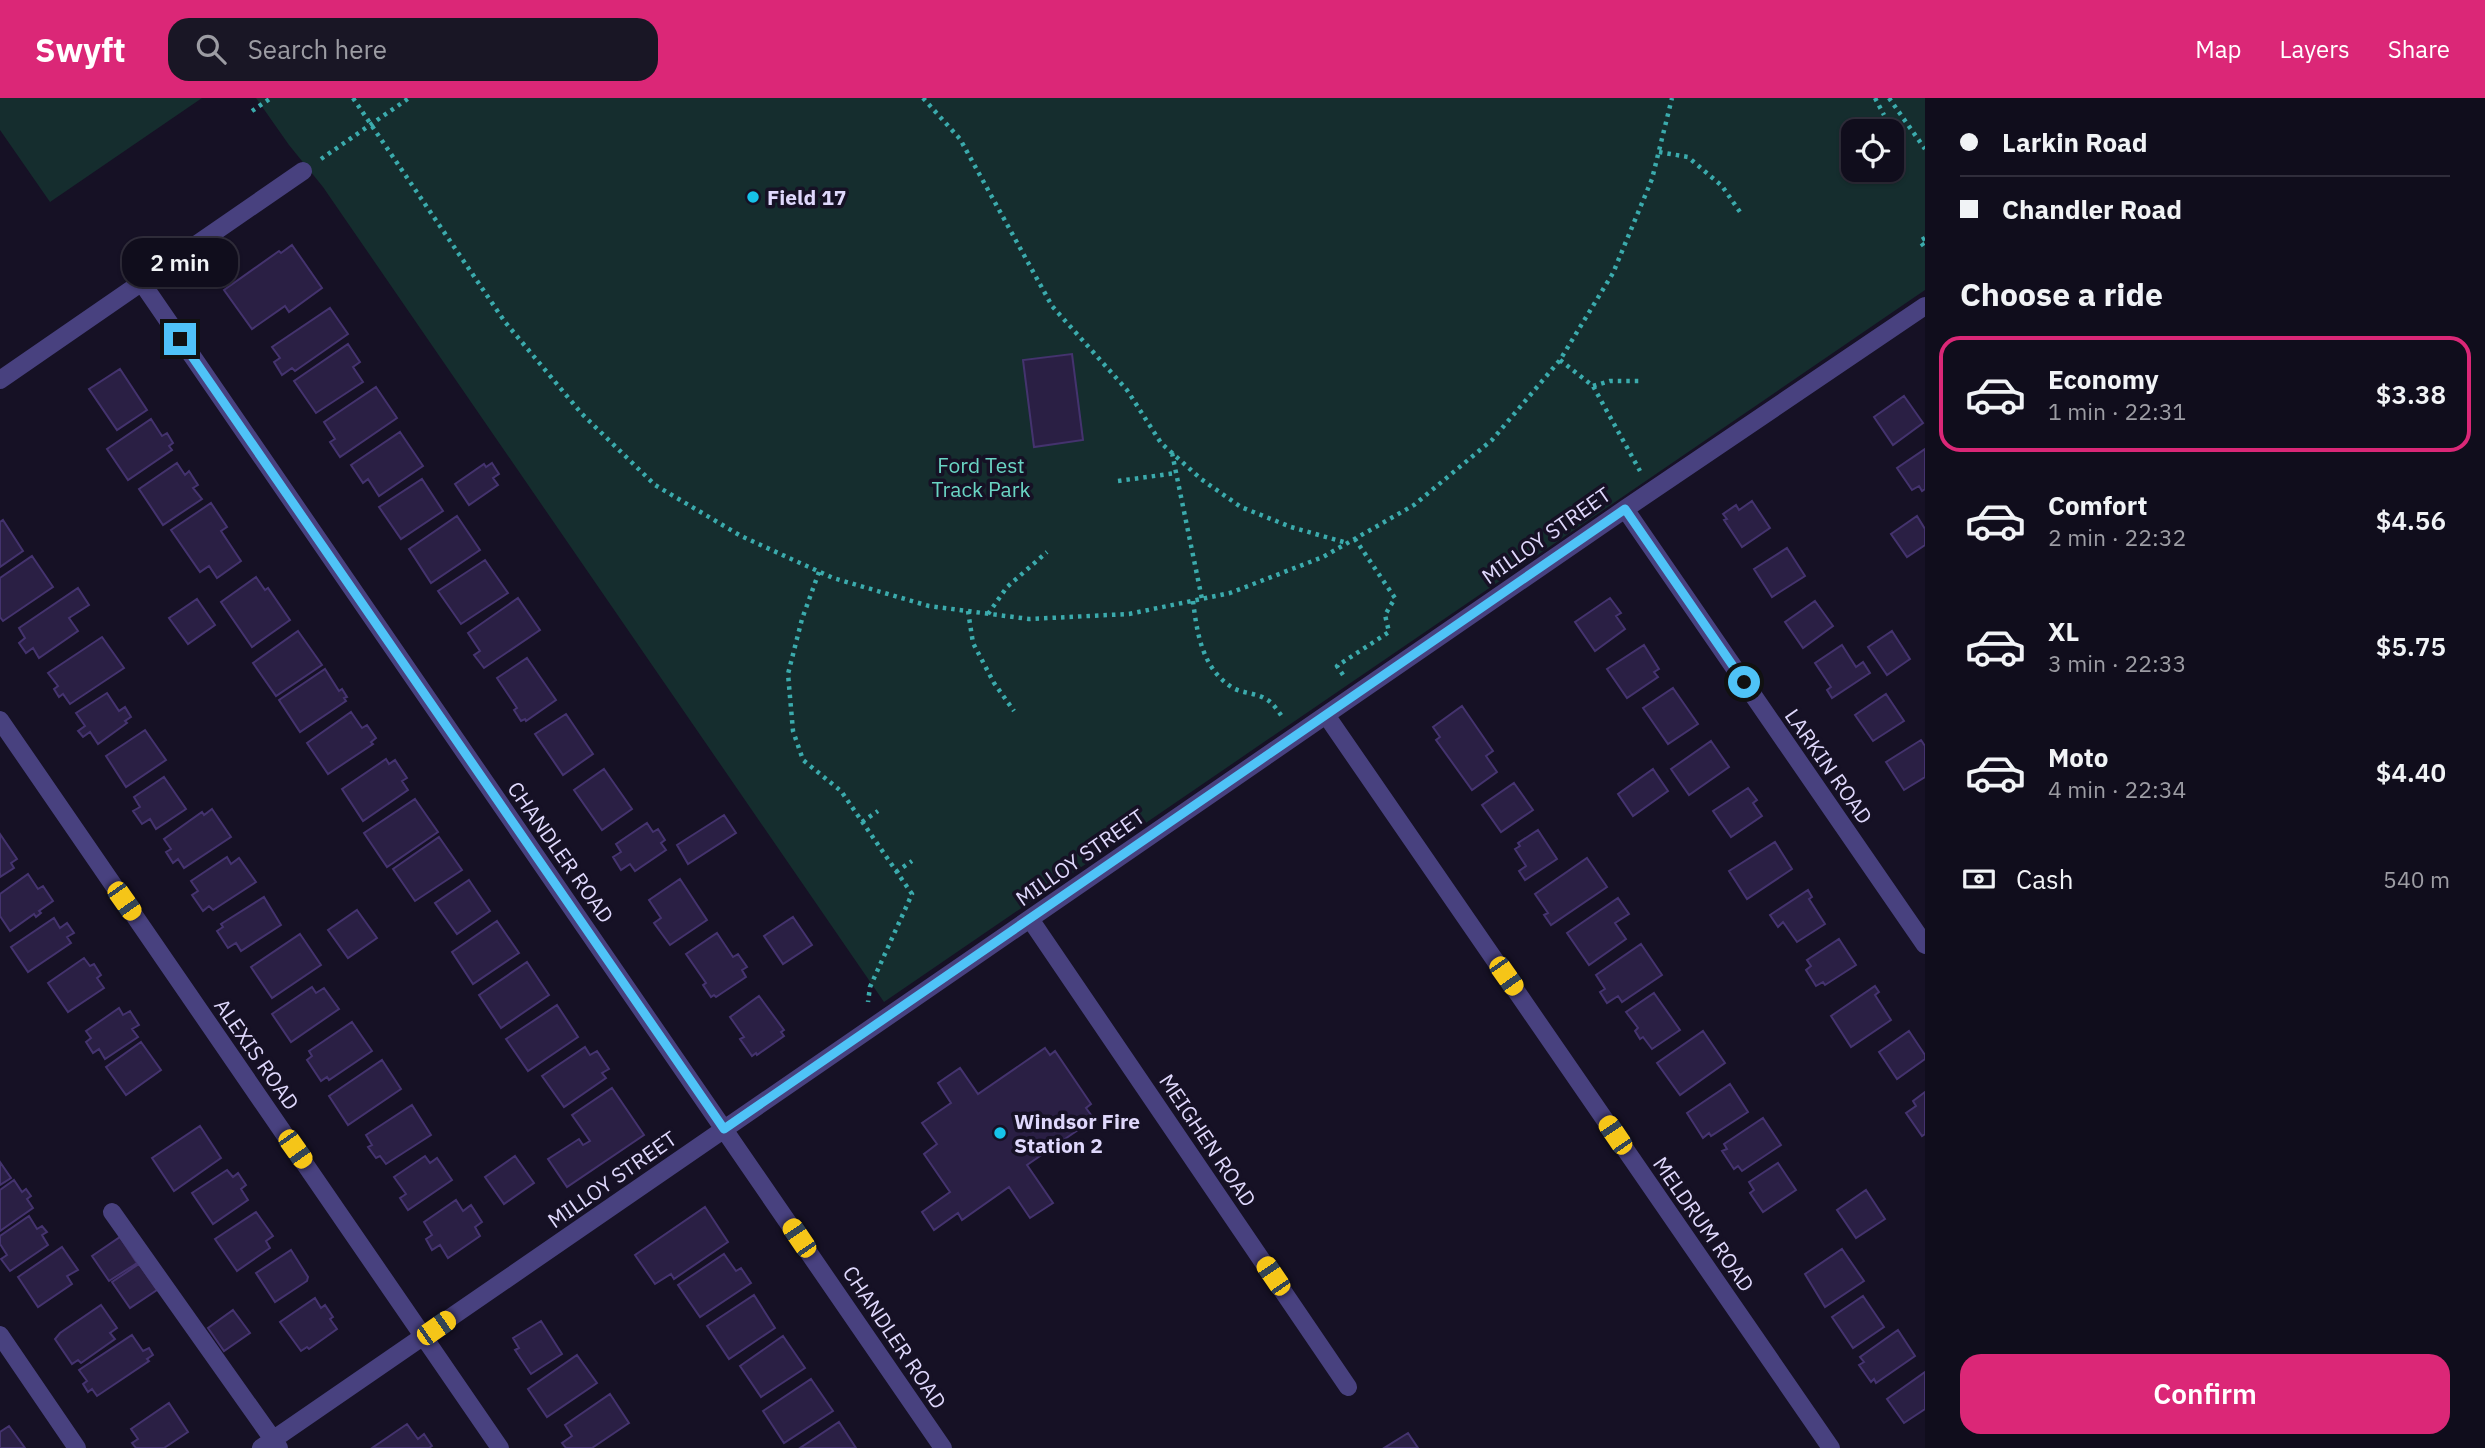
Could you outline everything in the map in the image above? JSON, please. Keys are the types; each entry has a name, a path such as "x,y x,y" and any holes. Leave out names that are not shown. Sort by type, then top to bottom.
{"street":[{"path":"0,380 303,171"},
{"name":"CHANDLER ROAD","path":"142,283 943,1448"},
{"name":"MILLOY STREET","path":"271,1445 424,1336 1625,509 1925,307"},
{"name":"LARKIN ROAD","path":"1625,509 1925,945"},
{"name":"MELDRUM ROAD","path":"1326,715 1830,1448"},
{"name":"ALEXIS ROAD","path":"0,720 500,1448"},
{"name":"MEIGHEN ROAD","path":"1030,919 1348,1387"},
{"path":"113,1212 271,1445"},
{"path":"0,1335 77,1448"}],"path":[{"path":"252,111 271,98"},
{"path":"353,98 505,322 582,414 655,485 741,536 833,578 929,606 1029,619 1129,614 1230,593 1323,557 1414,505 1492,440 1560,360 1613,273 1652,179 1672,98"},
{"path":"303,171 409,98"},
{"path":"923,98 960,139 1052,306 1128,390 1161,443 1201,480 1241,506 1292,527 1348,543"},
{"path":"1875,98 1884,115"},
{"path":"1889,98 1925,149"},
{"path":"1659,152 1688,158 1722,186 1740,212"},
{"path":"1925,238 1920,242 1925,248"},
{"path":"1560,360 1593,386 1643,475"},
{"path":"1593,386 1610,381 1641,381"},
{"path":"1172,453 1202,599"},
{"path":"1118,481 1176,473"},
{"path":"1345,678 1338,666 1389,632 1385,615 1395,598 1355,539"},
{"path":"988,614 1007,587 1047,552"},
{"path":"819,572 802,619 789,674 793,731 803,760 841,791 912,894 870,987 867,1007"},
{"path":"1193,601 1197,637 1205,656 1220,677 1234,688 1267,698 1286,721"},
{"path":"968,611 973,643 994,683 1014,711"},
{"path":"862,822 878,811"},
{"path":"897,872 912,861"}],"green space":[{"path":"0,98 202,98 50,202 0,130"},
{"name":"Ford Test Track Park","path":"256,98 1925,98 1925,290 884,1002 323,187"}],"building":[{"path":"292,245 322,288 289,312 285,306 252,329 224,290 279,251 281,253"},
{"path":"330,308 348,334 295,371 292,368 282,375 274,362 280,358 272,347"},
{"path":"348,344 360,362 353,367 363,382 316,413 294,381"},
{"path":"1072,354 1083,440 1034,447 1023,360"},
{"path":"120,369 147,410 117,430 89,389"},
{"path":"376,387 397,418 340,457 330,442 335,439 324,422"},
{"path":"1904,396 1923,423 1893,445 1874,417"},
{"path":"151,419 162,436 167,433 173,443 169,446 172,450 128,480 107,449"},
{"path":"400,432 423,466 379,496 368,479 363,483 351,465"},
{"path":"1925,449 1925,489 1922,491 1919,486 1912,490 1897,468"},
{"path":"177,463 185,475 189,471 198,485 193,488 202,499 163,525 139,489"},
{"path":"492,463 499,474 493,478 498,485 469,505 455,484 484,464 486,467"},
{"path":"422,479 443,511 401,539 379,507"},
{"path":"1752,501 1770,528 1742,547 1724,520 1727,519 1723,514 1736,505 1739,510"},
{"path":"211,503 227,527 221,531 241,561 217,578 209,566 200,572 171,530"},
{"path":"457,516 480,550 431,583 409,549"},
{"path":"1917,516 1925,529 1925,545 1907,557 1891,534"},
{"path":"3,520 23,551 0,567 0,522"},
{"path":"1787,548 1805,576 1772,597 1754,569"},
{"path":"32,556 53,587 3,621 0,617 0,578"},
{"path":"485,560 508,593 461,624 438,591"},
{"path":"256,577 265,590 268,588 290,620 252,647 221,602"},
{"path":"78,588 89,605 69,618 78,631 39,658 33,648 26,653 19,643 25,638 19,628"},
{"path":"518,598 540,630 484,668 474,655 480,651 468,633"},
{"path":"1610,598 1621,613 1616,616 1625,629 1595,651 1575,622"},
{"path":"197,599 215,625 188,644 169,618"},
{"path":"1815,601 1833,626 1803,648 1785,622"},
{"path":"298,631 322,665 276,696 253,663"},
{"path":"1892,631 1910,659 1887,675 1868,647"},
{"path":"102,637 124,668 70,704 63,694 59,697 54,689 58,686 48,673"},
{"path":"1644,645 1659,669 1654,672 1658,677 1627,698 1607,669"},
{"path":"1842,645 1856,667 1863,662 1870,673 1832,698 1827,690 1831,687 1815,663"},
{"path":"527,658 556,700 526,721 521,721 514,710 517,708 497,678"},
{"path":"325,669 339,691 342,689 347,697 344,698 346,701 300,732 279,700"},
{"path":"1673,688 1698,724 1668,744 1643,708"},
{"path":"107,693 119,711 125,707 131,717 125,721 127,723 98,744 90,732 83,737 78,731 85,726 76,713"},
{"path":"1886,694 1904,721 1873,741 1855,715"},
{"path":"1462,706 1493,751 1486,756 1497,772 1472,790 1436,740 1440,737 1433,727"},
{"path":"351,712 362,728 367,725 376,738 371,742 373,744 328,774 307,743"},
{"path":"566,714 593,754 563,775 535,734"},
{"path":"145,730 166,760 126,787 106,756"},
{"path":"1921,740 1925,746 1925,777 1904,790 1886,762"},
{"path":"1711,741 1729,767 1689,795 1671,769"},
{"path":"386,759 389,764 395,760 407,778 402,781 408,790 363,821 342,789"},
{"path":"604,769 632,809 602,830 574,790"},
{"path":"1653,769 1668,791 1633,816 1618,794"},
{"path":"164,777 186,809 156,829 150,819 142,824 133,811 140,807 134,797"},
{"path":"1514,783 1533,810 1501,832 1482,805"},
{"path":"1748,788 1757,800 1753,803 1762,816 1731,837 1713,811"},
{"path":"415,799 438,832 387,867 364,833"},
{"path":"212,809 231,837 184,868 178,859 173,863 166,852 171,849 164,839 202,812 204,815"},
{"path":"724,815 736,833 688,864 677,845"},
{"path":"647,823 653,832 658,829 665,840 661,843 666,850 635,871 630,864 621,870 613,857 621,852 616,844"},
{"path":"1538,830 1557,859 1525,880 1519,871 1526,866 1515,849 1520,846 1518,843"},
{"path":"0,834 17,859 11,863 14,868 0,877"},
{"path":"439,837 462,870 415,901 393,869"},
{"path":"1775,842 1792,869 1747,899 1729,871"},
{"path":"227,857 231,864 239,858 256,882 213,910 209,906 203,911 192,895 198,891 191,881"},
{"path":"1587,858 1607,887 1551,925 1544,915 1548,913 1535,894"},
{"path":"28,874 38,889 43,886 53,901 39,911 41,913 36,917 34,914 10,931 0,916 0,894"},
{"path":"680,879 707,920 670,945 654,923 661,918 649,900"},
{"path":"469,880 490,911 457,934 435,903"},
{"path":"1808,890 1812,897 1809,899 1825,924 1797,942 1783,922 1778,927 1770,915"},
{"path":"264,897 281,925 241,951 236,943 228,948 217,931 223,927 221,924"},
{"path":"1618,898 1629,914 1615,923 1626,939 1589,965 1567,933"},
{"path":"357,910 377,938 348,958 328,930"},
{"path":"793,917 812,945 783,964 764,936"},
{"path":"54,918 60,928 67,923 74,933 67,937 71,943 28,972 11,947"},
{"path":"497,921 519,953 473,984 452,952"},
{"path":"717,933 733,957 738,954 747,967 742,970 746,977 716,997 711,997 703,985 706,983 686,954"},
{"path":"300,934 321,965 272,998 251,967"},
{"path":"1839,939 1856,965 1825,985 1823,982 1816,986 1806,970 1811,966 1807,960"},
{"path":"1641,944 1662,975 1622,1002 1618,996 1607,1003 1600,992 1605,989 1596,975"},
{"path":"84,958 90,966 94,964 101,975 97,978 104,988 68,1012 48,983"},
{"path":"527,962 549,995 501,1028 479,995"},
{"path":"1875,986 1879,992 1875,995 1891,1020 1851,1047 1831,1016"},
{"path":"312,987 316,993 324,988 339,1009 291,1042 272,1014"},
{"path":"1654,993 1680,1030 1652,1049 1643,1037 1640,1039 1635,1031 1638,1028 1626,1012"},
{"path":"759,996 784,1030 781,1032 784,1036 752,1056 740,1039 744,1037 730,1017"},
{"path":"557,1005 578,1037 528,1071 506,1039"},
{"path":"119,1008 123,1015 130,1011 139,1025 132,1029 138,1037 105,1059 99,1049 93,1053 86,1042 91,1038 86,1031"},
{"path":"352,1022 372,1051 329,1080 327,1077 321,1081 307,1060 312,1056 309,1051"},
{"path":"1703,1031 1725,1063 1680,1095 1657,1063"},
{"path":"1909,1031 1925,1059 1897,1079 1879,1052"},
{"path":"141,1042 161,1070 126,1095 106,1067"},
{"path":"585,1047 590,1055 597,1051 609,1069 602,1073 606,1078 564,1107 542,1076"},
{"name":"Windsor Fire Station 2","path":"1045,1048 1050,1055 1055,1051 1091,1104 1086,1108 1094,1119 1027,1165 1053,1203 1030,1218 1009,1187 962,1220 958,1213 934,1230 922,1212 950,1192 924,1154 937,1144 922,1123 951,1103 938,1083 960,1068 978,1094"},
{"path":"382,1060 401,1089 348,1125 329,1096"},
{"path":"1730,1084 1748,1112 1711,1136 1709,1133 1703,1138 1687,1113"},
{"path":"612,1088 644,1135 567,1187 548,1159 579,1139 583,1145 590,1141 572,1115"},
{"path":"1925,1092 1925,1134 1922,1136 1906,1113 1916,1106 1913,1101"},
{"path":"412,1105 431,1135 386,1164 380,1156 376,1158 368,1147 372,1145 366,1135"},
{"path":"1763,1118 1781,1145 1742,1171 1738,1166 1734,1169 1722,1151 1727,1149 1724,1144"},
{"path":"200,1126 221,1158 174,1191 152,1158"},
{"path":"425,1156 430,1163 437,1158 452,1180 408,1210 400,1198 406,1194 394,1177"},
{"path":"515,1156 534,1183 504,1204 485,1177"},
{"path":"0,1162 11,1178 0,1185"},
{"path":"1778,1163 1796,1190 1763,1212 1750,1193 1754,1190 1749,1182"},
{"path":"227,1170 233,1177 238,1173 246,1185 241,1189 248,1200 213,1224 192,1193"},
{"path":"14,1180 22,1192 26,1189 31,1196 27,1199 33,1208 0,1231 0,1190"},
{"path":"1866,1190 1885,1219 1856,1238 1837,1210"},
{"path":"456,1200 463,1211 471,1205 482,1222 475,1227 480,1236 448,1258 440,1245 432,1250 426,1239 432,1235 424,1222"},
{"path":"705,1207 728,1242 674,1279 671,1274 655,1284 635,1255"},
{"path":"256,1212 273,1236 266,1241 270,1248 237,1271 215,1239"},
{"path":"29,1216 37,1229 42,1226 47,1232 42,1235 48,1245 10,1271 1,1259 7,1255 0,1244 0,1236"},
{"path":"120,1237 137,1263 109,1281 92,1256"},
{"path":"62,1247 78,1270 67,1276 72,1284 38,1307 18,1277"},
{"path":"1842,1249 1864,1281 1825,1307 1805,1274"},
{"path":"291,1250 308,1277 307,1281 275,1302 256,1273"},
{"path":"724,1254 736,1271 741,1268 751,1283 700,1317 678,1285"},
{"path":"139,1264 157,1290 130,1308 112,1282"},
{"path":"754,1295 775,1328 729,1359 707,1326"},
{"path":"1863,1296 1884,1327 1853,1348 1832,1317"},
{"path":"315,1298 321,1308 325,1305 337,1329 309,1349 307,1347 301,1351 280,1322"},
{"path":"101,1305 117,1328 110,1333 115,1339 81,1363 78,1360 72,1364 55,1339"},
{"path":"233,1310 250,1333 224,1351 208,1328"},
{"path":"541,1321 562,1354 531,1374 515,1350 519,1348 513,1338"},
{"path":"1898,1330 1915,1356 1876,1383 1874,1379 1871,1382 1859,1365 1864,1362 1860,1357"},
{"path":"132,1335 143,1351 149,1348 153,1355 147,1359 149,1361 97,1396 92,1389 88,1392 83,1384 87,1381 79,1370"},
{"path":"783,1336 805,1368 761,1397 740,1366"},
{"path":"577,1355 597,1383 547,1417 528,1389"},
{"path":"1925,1372 1925,1409 1904,1423 1887,1399"},
{"path":"811,1379 833,1411 784,1443 763,1411"},
{"path":"610,1394 629,1423 592,1448 566,1448 562,1443 572,1436 565,1425"},
{"path":"169,1403 188,1432 164,1448 136,1448 132,1443 138,1439 131,1429"},
{"path":"839,1422 856,1448 800,1448"},
{"path":"407,1424 418,1439 424,1434 432,1446 372,1448"},
{"path":"9,1426 25,1448 0,1448 0,1432"},
{"path":"1408,1433 1418,1448 1384,1448"}],"place":[{"name":"Field 17","path":"753,197"},
{"name":"Windsor Fire Station 2","path":"1000,1133"}],"route":[{"path":"180,339 724,1129 1625,509 1744,682"}]}
